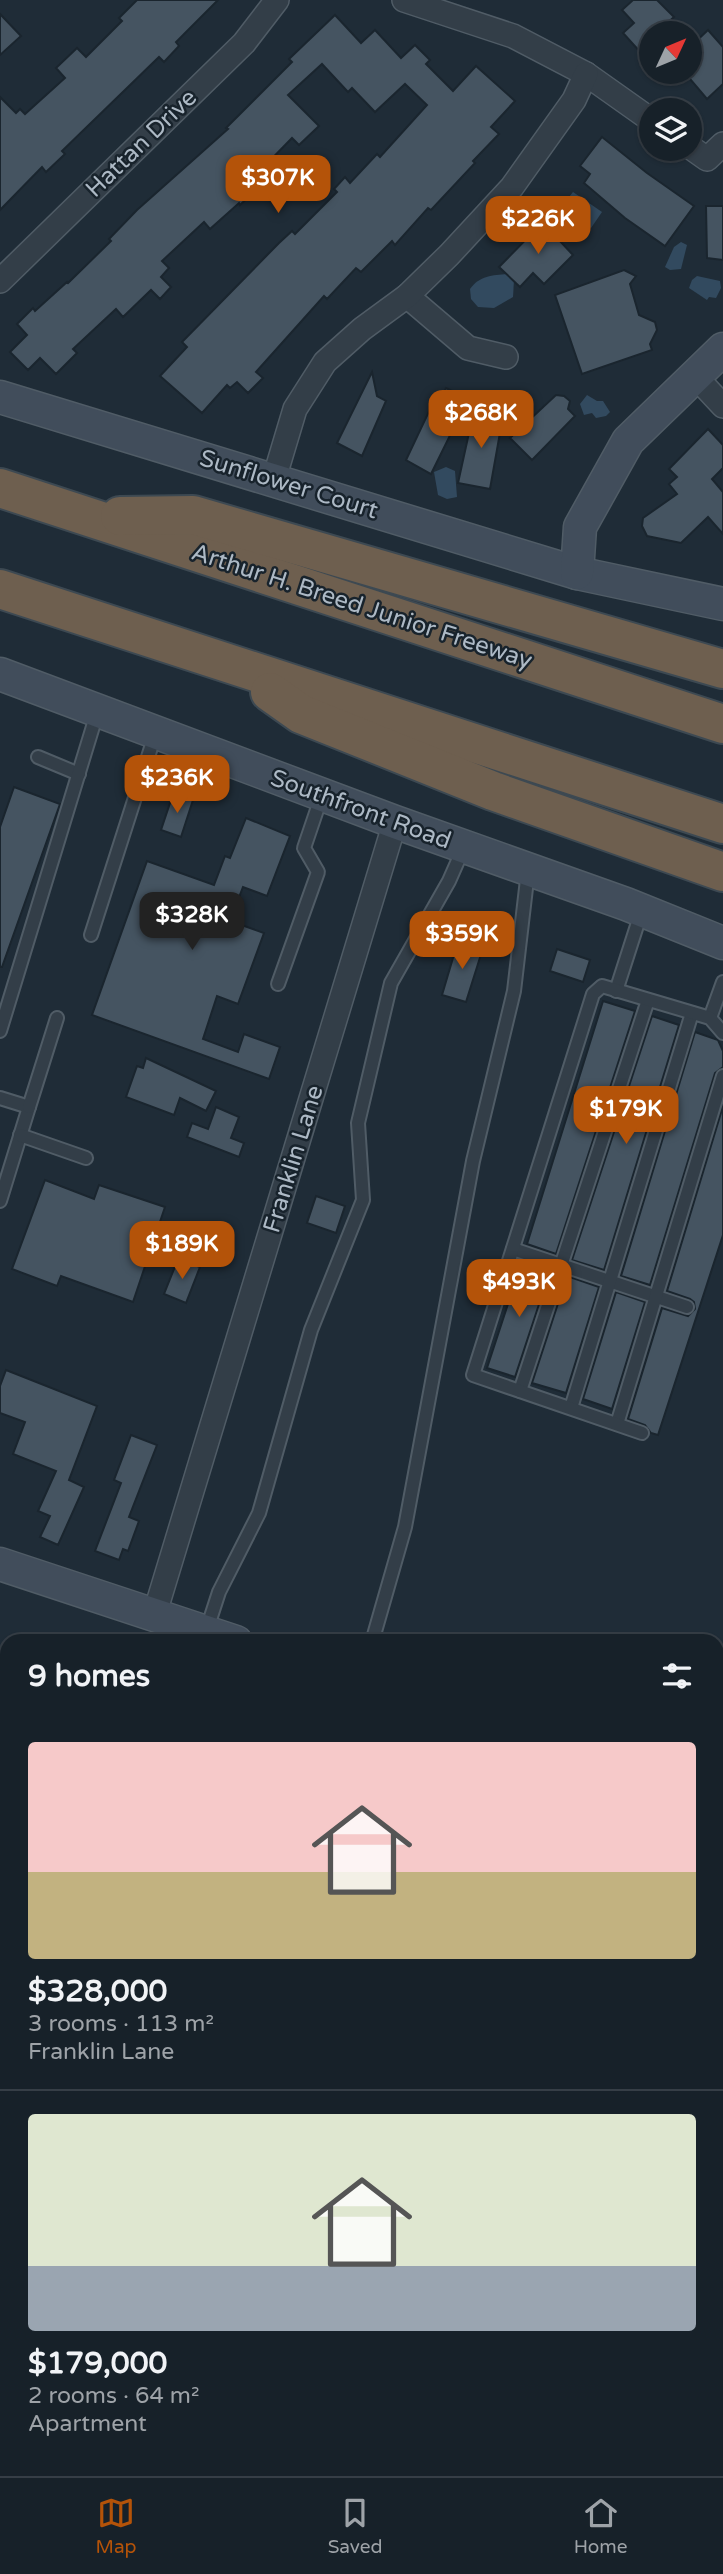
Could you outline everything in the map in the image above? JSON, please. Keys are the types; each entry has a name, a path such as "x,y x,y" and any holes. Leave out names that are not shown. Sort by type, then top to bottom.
{"highway":[{"name":"Arthur H. Breed Junior Freeway","path":"0,488 723,724"},
{"path":"90,517 193,515 723,668"},
{"path":"0,589 723,824"},
{"path":"231,664 301,714 493,791 723,872"}],"street":[{"name":"Hattan Drive","path":"0,281 244,43 277,0"},
{"path":"404,0 513,36 586,74 639,112"},
{"path":"274,479 295,409 325,362 362,329 407,296 512,187 574,100 586,74"},
{"path":"702,155 707,159 723,144"},
{"path":"407,296 468,348 506,357"},
{"path":"577,573 580,527 628,440 723,349"},
{"path":"695,376 723,406"},
{"name":"Sunflower Court","path":"0,397 577,573 723,604"},
{"name":"Southfront Road","path":"0,674 395,822 642,910 723,943"},
{"name":"Franklin Lane","path":"154,1616 395,822"},
{"path":"0,1564 154,1616 199,1634"}],"lane":[{"path":"0,1031 98,710"},
{"path":"91,935 156,732"},
{"path":"38,757 79,774"},
{"path":"278,984 318,872 304,849 323,795"},
{"path":"207,1634 219,1592 259,1513 312,1330 363,1200 358,1123 391,983 449,881 464,847"},
{"path":"374,1634 405,1527 473,1161 514,990 528,869"},
{"path":"616,991 642,910"},
{"path":"709,1018 723,982"},
{"path":"642,1433 473,1375 593,995 602,986 709,1018 723,1033"},
{"path":"520,1391 648,1000"},
{"path":"571,1408 692,1013"},
{"path":"0,1201 57,1018"},
{"path":"617,1424 723,1076"},
{"path":"0,1098 29,1107"},
{"path":"20,1135 86,1158"},
{"path":"513,1249 687,1307"}],"water":[{"path":"573,192 602,212 591,228 562,206"},
{"path":"681,242 687,245 681,269 670,270 665,267 674,247"},
{"path":"507,274 514,280 513,297 494,308 478,307 471,299 470,289 487,277"},
{"path":"697,276 720,281 721,288 716,298 709,297 707,300 689,288"},
{"path":"587,395 597,401 603,401 610,412 606,416 596,418 592,413 584,415 580,404"},
{"path":"446,467 455,471 457,497 447,499 438,495 434,472"}],"building":[{"path":"137,0 218,0 176,42 179,46 164,62 159,57 62,151 65,154 46,172 42,167 0,210 0,97 16,113 20,109 25,114 65,78 56,68 77,48 86,57 122,21 119,18"},
{"path":"633,0 657,0 674,17 670,21 639,21 639,51 623,33 634,23 622,10"},
{"path":"0,14 21,36 0,55"},
{"path":"335,15 361,43 375,30 401,58 415,45 430,60 426,64 453,91 476,66 515,101 491,127 499,134 473,161 475,163 431,210 428,208 395,245 392,241 361,272 356,268 327,299 324,296 256,372 263,378 248,393 237,382 230,388 227,385 202,413 160,376 187,347 182,342 279,243 292,231 295,234 337,192 334,189 345,177 350,183 377,154 380,157 427,105 405,84 375,112 352,88 348,92 322,64 288,95 319,126 299,145 292,138 254,177 261,185 240,205 239,203 210,229 204,222 162,261 169,268 161,277 171,287 160,299 151,290 123,317 116,309 73,349 77,353 56,374 40,358 28,370 10,352 27,335 17,324 33,308 35,311 68,283 111,241 109,239 137,210 228,129 226,128 292,62 289,59"},
{"path":"708,30 723,47 723,84 707,99 694,84 702,84 702,36"},
{"path":"602,137 694,206 665,246 625,218 584,183 590,174 580,166"},
{"path":"706,206 723,206 723,260 707,258"},
{"path":"544,221 553,221 557,226 559,240 573,255 544,284 533,273 520,287 499,267"},
{"path":"624,270 636,276 630,284 639,315 655,322 657,330 650,344 652,350 582,374 555,295"},
{"path":"372,372 377,396 386,401 362,456 337,443"},
{"path":"446,388 468,399 431,474 406,460 432,405 437,407"},
{"path":"556,395 564,396 570,401 568,409 575,416 532,460 510,438"},
{"path":"474,410 503,416 490,489 458,483"},
{"path":"708,429 723,445 723,468 712,479 723,492 723,534 708,517 681,543 647,536 642,526 643,518 677,494 669,484 677,477 669,469"},
{"path":"14,787 60,804 0,967 0,827"},
{"path":"173,794 193,800 181,837 161,830"},
{"path":"246,818 290,836 267,896 243,887 230,921 264,933 238,1004 217,996 203,1039 238,1052 244,1034 280,1047 269,1079 92,1015 147,861 214,885 225,856 230,858"},
{"path":"458,941 483,948 466,1002 442,995"},
{"path":"557,949 590,960 583,982 550,971"},
{"path":"603,1001 635,1011 556,1254 527,1244"},
{"path":"652,1016 679,1025 604,1270 572,1260"},
{"path":"695,1032 718,1040 723,1051 723,1067 715,1073 650,1285 621,1276"},
{"path":"146,1058 216,1091 206,1111 180,1098 174,1115 126,1097 137,1066 143,1068"},
{"path":"723,1106 723,1235 658,1435 651,1433 645,1425 628,1419 662,1308 688,1316 695,1309 694,1302 690,1299 667,1291"},
{"path":"216,1107 239,1117 231,1138 244,1143 239,1157 187,1137 192,1123 208,1129"},
{"path":"45,1180 94,1199 99,1185 165,1207 133,1302 61,1276 57,1286 12,1269"},
{"path":"316,1196 345,1206 336,1233 307,1223"},
{"path":"178,1259 200,1267 186,1303 164,1294"},
{"path":"522,1261 550,1271 515,1377 487,1368"},
{"path":"567,1276 599,1287 566,1393 532,1383"},
{"path":"616,1292 645,1302 612,1409 583,1399"},
{"path":"6,1370 97,1406 69,1480 84,1487 58,1545 40,1537 50,1516 38,1511 56,1471 13,1454 25,1422 0,1413 0,1386"},
{"path":"131,1435 157,1445 129,1517 139,1521 128,1551 123,1549 119,1560 95,1551 121,1483 114,1480"}]}
